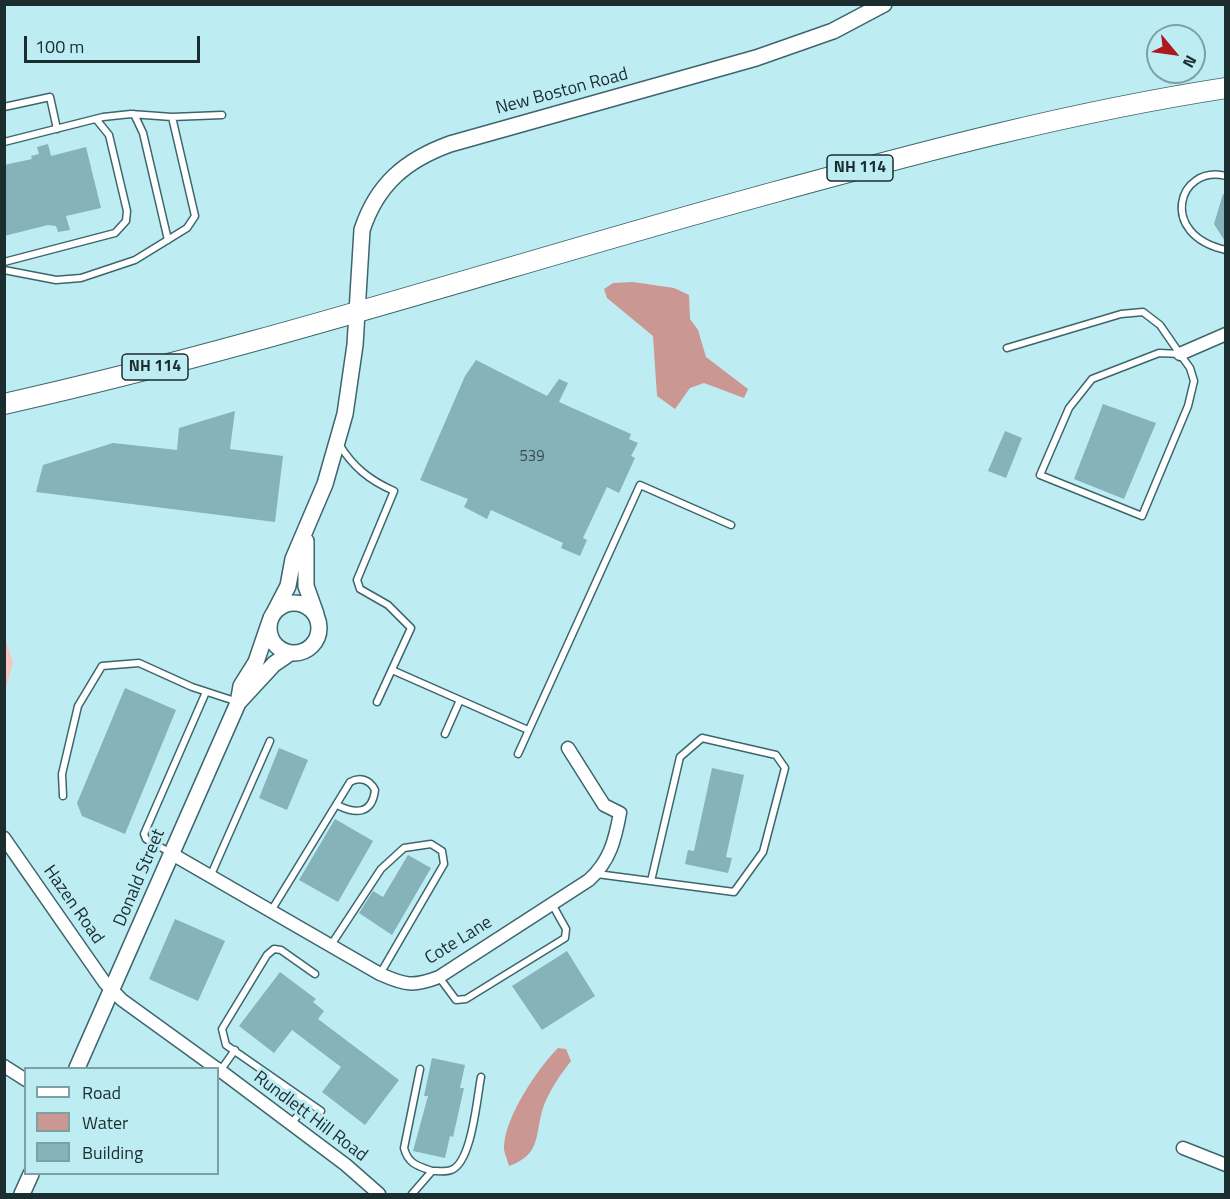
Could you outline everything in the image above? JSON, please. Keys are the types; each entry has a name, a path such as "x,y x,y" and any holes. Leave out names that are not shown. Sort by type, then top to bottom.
{"main road":[{"name":"NH 114","path":"4,404 86,386 357,314 748,199 973,138 1106,108 1226,88"}],"street":[{"name":"New Boston Road","path":"357,314 362,230 377,195 406,164 428,152 478,135 796,45 833,31 884,4"},
{"name":"Donald Street","path":"77,1067 238,703 242,686 259,655 272,617 288,586 293,559 338,442 349,397 357,314"},
{"path":"1180,354 1226,334"},
{"name":"Donald Street","path":"238,703 274,664 290,653 305,651 317,639 319,631 316,615 306,586 306,529"},
{"path":"290,653 275,644 269,629 272,617 280,607 296,603 311,609 316,615"},
{"name":"Cote Lane","path":"172,854 380,974 408,984 420,985 439,976 596,873 614,846 620,813 604,805 568,748"},
{"name":"Hazen Road","path":"4,838 112,990"},
{"name":"Rundlett Hill Road","path":"112,990 214,1067"},
{"path":"4,1066 24,1079"},
{"name":"Rundlett Hill Road","path":"219,1071 291,1123 379,1194"},
{"path":"1183,1148 1226,1165"},
{"path":"22,1194 31,1175"}],"lane":[{"path":"4,106 50,97 57,129"},
{"path":"4,142 96,119 134,114 172,117 222,115"},
{"path":"134,114 143,133 168,240"},
{"path":"7,272 56,280 81,278 135,260 187,228 195,216 172,117"},
{"path":"4,262 115,233 126,221 128,211 109,135 96,119"},
{"path":"1226,176 1203,176 1189,188 1182,200 1180,213 1184,225 1194,236 1209,246 1226,250"},
{"path":"1007,348 1121,314 1143,312 1160,325 1190,368 1194,381 1188,406 1142,516 1040,475 1069,408 1092,379 1159,353 1180,354"},
{"path":"338,442 349,460 363,475 394,491 357,580 360,589 388,604 411,628 377,702"},
{"path":"518,754 640,485 731,525"},
{"path":"63,796 62,774 78,706 102,666 139,663 238,703"},
{"path":"392,670 528,730"},
{"path":"172,854 146,839 144,834 206,692"},
{"path":"445,734 460,700"},
{"path":"596,873 651,881 734,892 763,852 785,768 776,755 702,738 680,757 651,881"},
{"path":"210,877 270,741"},
{"path":"271,911 350,782 356,779 371,784 375,790 370,807 364,811 355,812 337,804"},
{"path":"331,946 381,869 404,848 431,844 442,851 444,864 380,974"},
{"path":"439,976 456,1000 466,999 565,938 566,929 552,903"},
{"path":"315,974 281,950 274,949 267,955 222,1029 226,1044 321,1111"},
{"path":"219,1069 235,1050"},
{"path":"420,1069 405,1148 406,1157 412,1164 432,1171 452,1170 461,1162 467,1151 481,1077"},
{"path":"291,1123 308,1102"},
{"path":"411,1194 432,1171"}],"shaded area":[{"path":"5,640 13,662 5,691"}],"water":[{"path":"633,282 674,288 689,295 690,319 698,330 706,357 748,389 744,398 704,383 690,388 675,409 657,396 653,336 607,298 604,289 613,283"},
{"path":"558,1048 566,1049 571,1061 556,1082 544,1105 532,1149 520,1161 509,1166 504,1148 516,1108 541,1068"}],"building":[{"path":"48,144 51,156 86,147 101,208 66,216 70,230 58,232 56,226 48,225 4,236 4,165 32,159 31,156 39,154 37,147"},
{"path":"1223,194 1226,195 1226,243 1214,224"},
{"path":"476,360 547,396 559,379 568,383 559,402 631,434 629,439 638,443 631,456 635,458 619,493 607,487 583,538 587,540 580,556 561,548 563,543 491,510 487,519 464,507 468,499 420,480 465,376"},
{"path":"1103,404 1156,423 1124,499 1074,479"},
{"path":"235,411 230,449 283,456 275,522 36,492 43,465 113,443 177,450 179,428"},
{"path":"1005,431 1022,438 1006,478 988,471"},
{"path":"125,688 176,710 125,834 82,816 77,803"},
{"path":"279,748 308,760 287,810 259,798"},
{"path":"712,768 744,775 726,857 732,858 728,873 685,864 688,850 694,851"},
{"path":"335,819 373,841 338,902 299,880"},
{"path":"408,855 431,868 392,935 359,913 373,891 383,897"},
{"path":"175,919 225,941 198,1001 149,979"},
{"path":"567,951 595,996 542,1030 512,986"},
{"path":"280,972 316,999 313,1002 324,1011 318,1019 399,1080 365,1125 322,1092 341,1067 292,1030 274,1053 239,1026"},
{"path":"432,1058 465,1065 460,1088 464,1088 453,1137 450,1136 445,1158 413,1151 428,1096 424,1096"}]}
